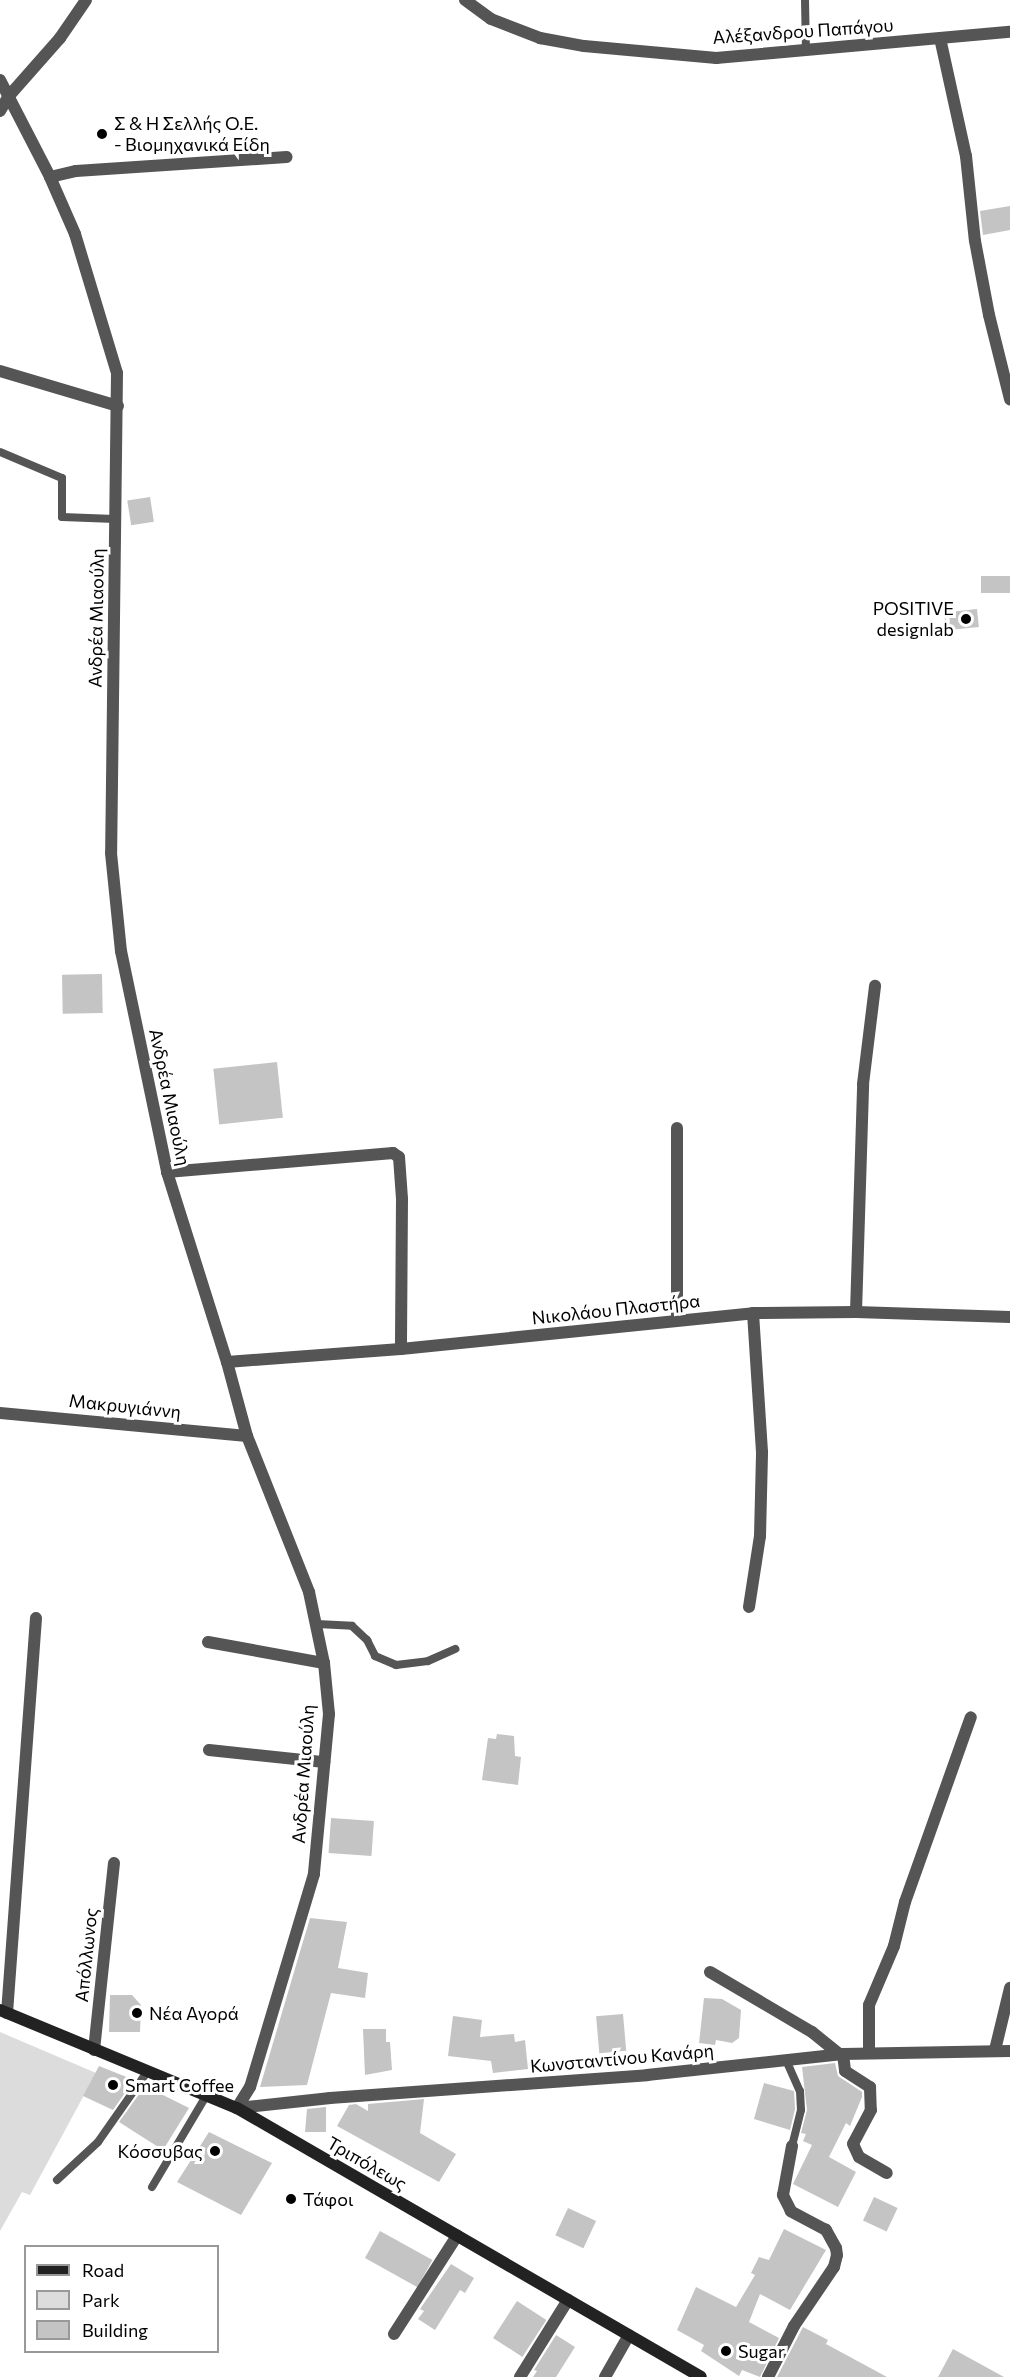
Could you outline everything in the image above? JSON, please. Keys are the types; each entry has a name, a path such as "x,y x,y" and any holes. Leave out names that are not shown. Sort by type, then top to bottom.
{"main road":[{"name":"Τριπόλεως","path":"3,2012 237,2108 701,2377"}],"street":[{"path":"0,111 4,99 60,38 86,0"},
{"name":"Αλέξανδρου Παπάγου","path":"465,0 491,19 530,34 584,46 716,58 1010,32"},
{"path":"940,38 966,156 975,241 989,315 1010,399"},
{"name":"Ανδρέα Μιαούλη","path":"0,80 4,99 50,177 75,234 117,373 111,853 121,951 167,1172 227,1362 247,1436 309,1592 324,1663 329,1714 314,1874 250,2087 237,2108"},
{"path":"50,177 76,171 287,157"},
{"path":"0,371 118,406"},
{"path":"855,1312 863,1084 875,986"},
{"path":"677,1128 677,1320"},
{"path":"167,1172 393,1153 399,1157 402,1210 401,1349"},
{"name":"Νικολάου Πλαστήρα","path":"227,1362 401,1349 753,1313 855,1312 1010,1317"},
{"path":"749,1607 760,1536 762,1452 753,1313"},
{"name":"Μακρυγιάννη","path":"0,1413 247,1436"},
{"path":"3,2012 36,1618"},
{"path":"208,1642 324,1663"},
{"path":"870,2052 869,2005 894,1946 905,1902 971,1717"},
{"path":"209,1750 324,1762"},
{"name":"Απόλλωνος","path":"94,2050 114,1863"},
{"path":"710,1972 812,2032 841,2054 845,2071 870,2087 871,2110 853,2144 859,2157 887,2173"},
{"path":"995,2050 1010,1988"},
{"name":"Κωνσταντίνου Κανάρη","path":"237,2108 330,2097 534,2084 841,2054 1010,2051"},
{"path":"768,2377 794,2326 834,2267 837,2256 836,2248 826,2230 791,2211 783,2195 792,2146"},
{"path":"394,2334 457,2236"},
{"path":"520,2377 568,2300"},
{"path":"605,2377 629,2336"}],"lane":[{"path":"805,0 806,50"},
{"path":"0,452 62,478 62,517 115,519"},
{"path":"317,1624 352,1626 366,1641 375,1656 396,1665 428,1661 455,1649"},
{"path":"786,2060 800,2091 801,2110 792,2146"},
{"path":"57,2180 98,2142 147,2072"},
{"path":"152,2187 206,2096"}],"green space":[{"path":"0,2032 96,2073 30,2195 22,2192 0,2231"}],"building":[{"path":"1010,206 1010,230 983,235 980,211"},
{"path":"150,497 154,522 131,525 127,501"},
{"path":"981,576 1010,576 1010,593 981,593"},
{"path":"977,609 979,627 946,630 944,612"},
{"path":"102,974 103,1013 63,1014 62,975"},
{"path":"277,1062 283,1118 219,1124 213,1069"},
{"path":"497,1734 514,1736 515,1756 521,1757 518,1785 482,1780 488,1738 496,1739"},
{"path":"331,1818 374,1821 371,1856 329,1853"},
{"path":"310,1918 347,1922 338,1968 368,1973 365,1998 331,1993 307,2085 260,2087"},
{"path":"110,1995 132,1995 141,2005 140,2032 109,2032"},
{"path":"704,1998 722,1999 741,2010 739,2038 732,2043 716,2040 715,2045 699,2043"},
{"path":"623,2014 626,2051 599,2053 596,2016"},
{"path":"453,2016 482,2020 480,2037 514,2034 515,2042 525,2040 528,2069 493,2073 491,2061 448,2056"},
{"path":"363,2029 386,2029 386,2042 390,2042 392,2070 365,2075"},
{"path":"835,2063 838,2076 862,2092 850,2126 846,2123 829,2157 856,2172 838,2207 793,2184 812,2145 803,2141 806,2134 801,2133 807,2110 802,2067"},
{"path":"99,2066 134,2080 113,2110 83,2096"},
{"path":"764,2083 794,2091 795,2109 790,2130 754,2119"},
{"path":"145,2086 189,2108 163,2150 119,2122"},
{"path":"424,2099 420,2133 456,2154 439,2182 337,2126 349,2105 356,2104 368,2111 368,2104"},
{"path":"326,2107 326,2132 305,2132 307,2109"},
{"path":"209,2132 272,2163 241,2215 177,2182"},
{"path":"874,2197 898,2208 887,2232 863,2221"},
{"path":"568,2208 596,2221 583,2248 555,2235"},
{"path":"784,2229 826,2250 790,2310 760,2294 749,2322 779,2338 760,2377 742,2370 739,2376 701,2351 704,2345 677,2330 696,2287 736,2307 755,2275 751,2273 759,2257 769,2260"},
{"path":"380,2231 432,2260 417,2287 365,2258"},
{"path":"451,2264 474,2278 465,2293 460,2290 435,2330 418,2319 424,2311 420,2309"},
{"path":"517,2301 546,2320 522,2357 493,2338"},
{"path":"803,2327 828,2340 826,2344 887,2377 777,2377"},
{"path":"556,2335 575,2347 556,2377 533,2377 537,2371 534,2370"},
{"path":"953,2349 1004,2377 938,2377"}],"place":[{"name":"Σ & Η Σελλής Ο.Ε. - Βιομηχανικά Είδη","path":"102,134"},
{"name":"POSITIVE designlab","path":"966,619"},
{"name":"Νέα Αγορά","path":"137,2013"},
{"name":"Smart Coffee","path":"113,2085"},
{"name":"Κόσσυβας","path":"215,2151"},
{"name":"Τάφοι","path":"291,2199"},
{"name":"Sugar","path":"726,2351"}]}
